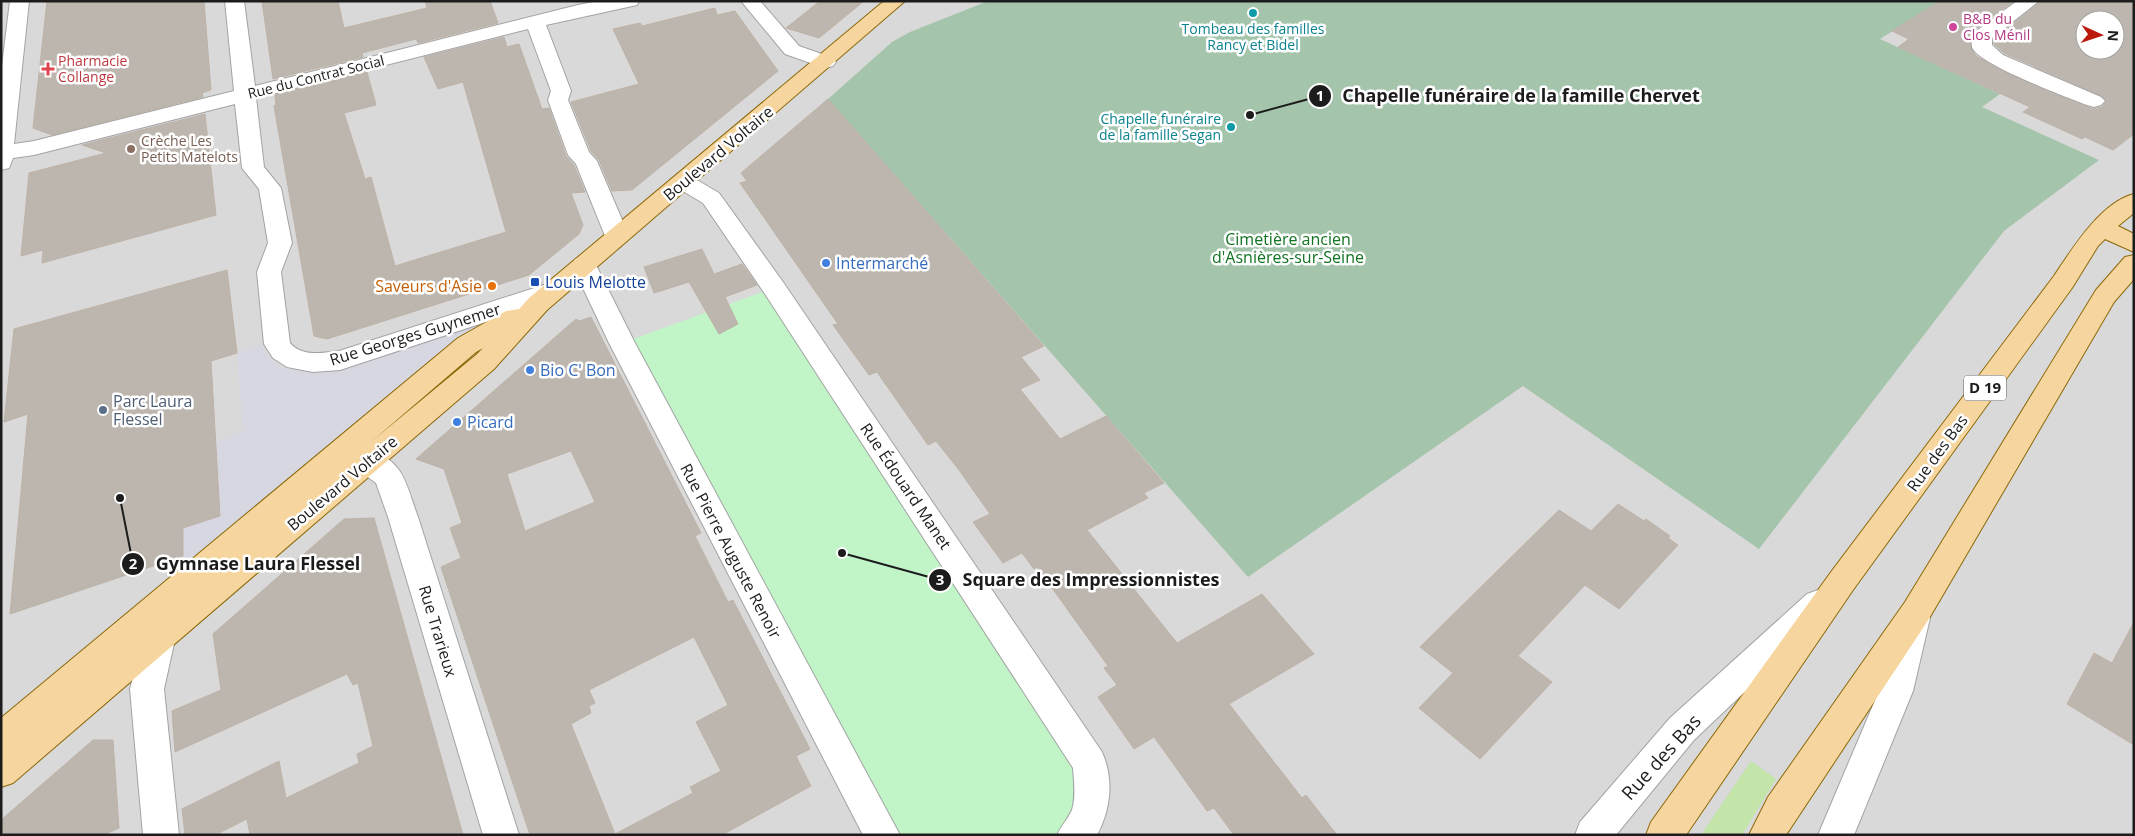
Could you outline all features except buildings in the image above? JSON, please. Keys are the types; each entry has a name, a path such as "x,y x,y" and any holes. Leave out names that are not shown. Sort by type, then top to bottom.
{"main road":[{"name":"Boulevard Voltaire","path":"1,739 159,608 358,454 486,362 545,297 684,182 896,1"},
{"name":"Rue des Bas","path":"1664,835 1842,581 2063,282 2089,242 2123,214 2134,244"},
{"path":"1767,835 1781,809 1916,612 2105,296 2134,263"},
{"name":"Boulevard Voltaire","path":"1,771 159,639 358,454"}],"street":[{"name":"Rue Georges Guynemer","path":"234,1 245,95 246,129 253,168 270,188 280,243 269,272 277,344 282,353 292,359 305,362 340,360 545,297"},
{"name":"Rue du Contrat Social","path":"2,156 536,21 630,1"},
{"path":"750,1 792,50 826,62"},
{"path":"2030,1 1982,36 1982,47 1996,59 2094,101"},
{"path":"2,156 13,7"},
{"path":"536,21 561,92 558,100 579,155 586,160 617,236"},
{"name":"Rue Édouard Manet","path":"684,182 711,198 769,280 1090,764 1094,794 1085,826 1075,835"},
{"name":"Rue Pierre Auguste Renoir","path":"584,265 622,343 882,835"},
{"name":"Rue Trarieux","path":"358,454 388,478 403,517 501,835"},
{"name":"Rue des Bas","path":"1593,835 1682,728 1842,581"},
{"path":"1841,832 1896,691 1916,612"},
{"path":"159,639 147,689 161,835"}],"shaded area":[{"path":"1,1 2134,1 2134,835 1,835"},
{"path":"478,324 477,328 199,566 183,556 183,528 220,516 216,441 243,432 237,353 264,344 266,355 276,365 294,371 317,371"}],"green space":[{"name":"Cimetière ancien d'Asnières-sur-Seine","path":"988,1 1940,1 1880,39 2000,94 1982,107 2099,160 2004,231 1759,549 1523,386 1248,577 828,99 892,42 910,32"},
{"path":"774,288 1090,764 1075,835 882,835 622,343"},
{"path":"1751,761 1776,779 1742,835 1701,835"}],"place":[{"name":"Tombeau des familles Rancy et Bidel","path":"1253,13"},
{"name":"B&B du Clos Ménil","path":"1953,27"},
{"name":"Pharmacie Collange","path":"48,69"},
{"name":"Chapelle funéraire de la famille Chervet","path":"1250,115"},
{"name":"Chapelle funéraire de la famille Segan","path":"1231,127"},
{"name":"Crèche Les Petits Matelots","path":"131,149"},
{"name":"Intermarché","path":"826,263"},
{"name":"Louis Melotte","path":"535,282"},
{"name":"Saveurs d'Asie","path":"492,286"},
{"name":"Bio C' Bon","path":"530,370"},
{"name":"Parc Laura Flessel","path":"103,410"},
{"name":"Picard","path":"457,422"},
{"name":"Gymnase Laura Flessel","path":"120,498"},
{"name":"Square des Impressionnistes","path":"842,553"}]}
